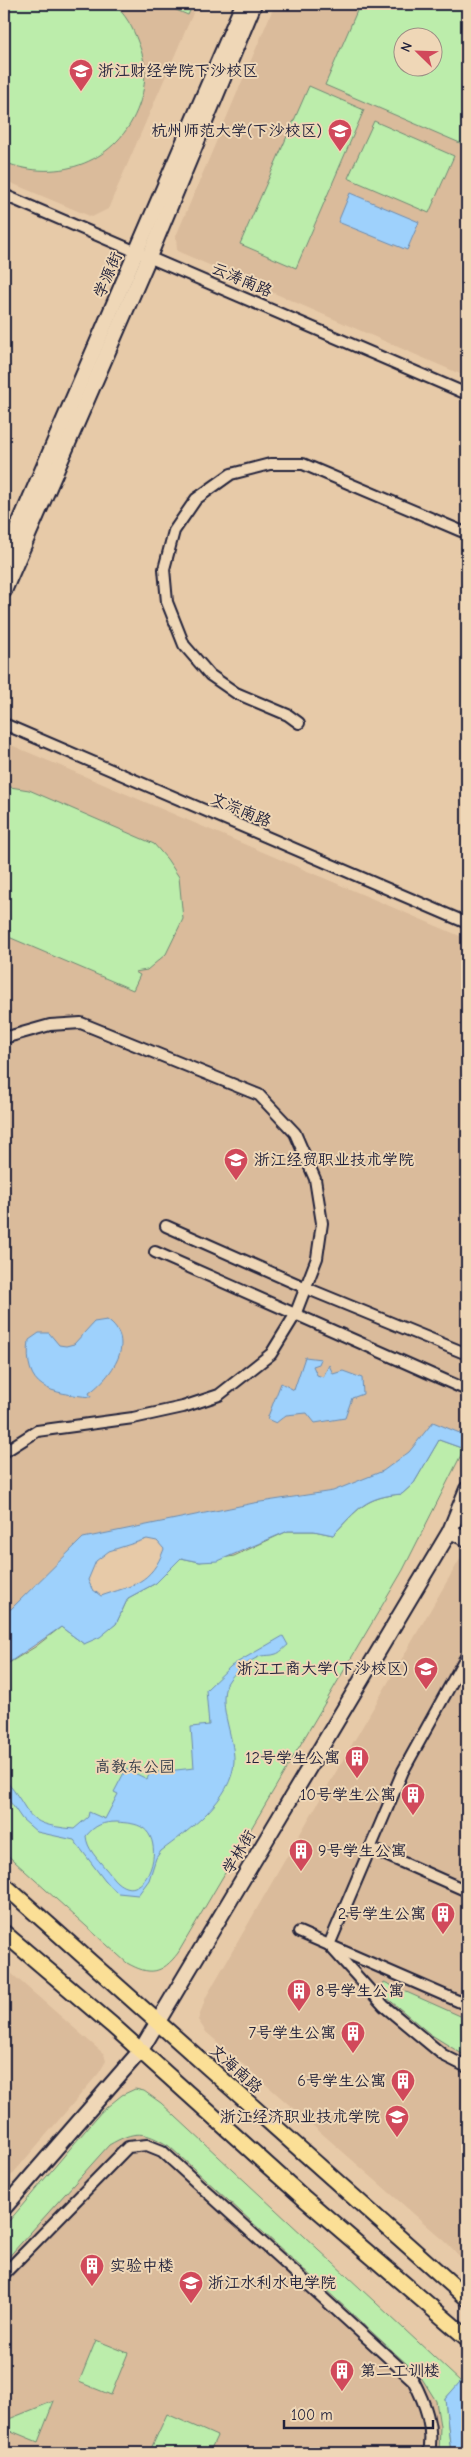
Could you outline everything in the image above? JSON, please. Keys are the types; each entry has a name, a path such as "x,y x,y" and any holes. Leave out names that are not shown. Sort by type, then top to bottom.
{"main road":[{"name":"学源街","path":"4,559 143,254 243,4"},
{"path":"4,591 143,254 254,4"},
{"name":"学林街","path":"4,2208 141,2050 450,1531 467,1489"},
{"path":"450,1531 467,1539"},
{"name":"文海南路","path":"4,1885 467,2298"},
{"path":"4,1933 141,2050 305,2199 467,2338"}],"street":[{"name":"云涛南路","path":"4,195 467,394"},
{"path":"299,724 288,715 236,693 210,675 184,645 167,602 164,569 174,531 196,499 231,474 270,464 303,464 462,531"},
{"name":"文淙南路","path":"4,724 467,923"},
{"path":"4,1038 50,1025 81,1023 259,1095 295,1133 315,1179 322,1223 317,1258 306,1288 294,1315 271,1354 219,1395 183,1407 133,1418 37,1431 4,1452"},
{"path":"166,1226 306,1288 467,1354"},
{"path":"154,1252 467,1390"},
{"path":"329,1945 403,1771 466,1659"},
{"path":"370,1848 467,1891"},
{"path":"299,1932 467,2005"},
{"path":"329,1945 384,2006 443,2055 467,2067"},
{"path":"4,2274 128,2147 147,2145 162,2151 413,2380 423,2399 429,2418 429,2453"}],"shaded area":[{"name":"浙江财经学院下沙校区","path":"4,4 197,4 108,209 92,217 4,180"},
{"name":"杭州师范大学(下沙校区)","path":"275,4 467,4 467,377 177,251 176,236"},
{"name":"浙江经贸职业技术学院","path":"4,742 467,939 467,1436 433,1423 409,1452 383,1471 333,1491 254,1503 83,1538 11,1609 4,1612"},
{"name":"浙江经济职业技术学院","path":"467,1556 467,2264 447,2243 206,2032 198,2020 206,1997 308,1820 460,1559"},
{"path":"4,1967 104,2054 106,2061 99,2073 4,2184"},
{"name":"浙江水利水电学院","path":"135,2089 144,2091 161,2103 461,2382 445,2399 451,2453 4,2453 4,2227 101,2112 122,2095"}],"green space":[{"name":"浙江财经学院下沙校区","path":"4,4 113,4 128,21 141,50 145,81 139,105 130,125 117,141 102,154 84,163 65,169 24,168 4,162"},
{"path":"162,4 193,4 188,15"},
{"path":"360,4 467,4 467,146 325,85"},
{"path":"309,86 364,110 296,268 240,244"},
{"path":"374,121 454,156 429,213 348,178"},
{"path":"4,786 29,790 154,844 179,877 183,919 166,954 147,970 135,972 140,975 133,990 4,935"},
{"name":"高教东公园","path":"439,1440 464,1449 403,1570 178,1953 167,1965 155,1971 142,1970 127,1963 4,1852 4,1666 35,1647 61,1627 84,1644 116,1624 128,1598 156,1583 181,1558 200,1562 234,1556 288,1531 314,1531 333,1535 356,1511 370,1501 402,1494 414,1483"},
{"path":"384,1982 467,2019 467,2057 430,2034 380,1992"},
{"path":"135,2089 144,2091 161,2103 461,2382 445,2399 451,2453 439,2453 440,2426 436,2401 421,2377 169,2146 153,2137 139,2134 133,2135 109,2145 4,2262 4,2227 101,2112 122,2095"},
{"path":"96,2340 128,2353 111,2395 79,2382"},
{"path":"54,2401 38,2442 4,2428 4,2421"},
{"path":"167,2414 217,2436 209,2453 149,2453"}],"water":[{"path":"350,193 419,222 407,250 338,222"},
{"path":"107,1320 116,1329 120,1338 121,1348 113,1368 89,1393 91,1397 52,1390 35,1379 30,1369 28,1356 29,1340 39,1333 49,1333 59,1345 74,1344 94,1322"},
{"path":"305,1357 321,1359 319,1364 313,1366 317,1375 323,1377 329,1365 333,1374 343,1371 362,1378 363,1394 352,1398 345,1418 315,1423 307,1413 286,1415 276,1423 267,1419 281,1383 294,1390"},
{"path":"433,1422 467,1436 467,1450 439,1440 414,1483 402,1494 370,1501 356,1511 333,1535 314,1531 288,1531 218,1561 200,1562 181,1558 156,1583 128,1598 116,1624 100,1637 84,1644 61,1627 4,1666 4,1612 11,1609 83,1538 254,1503 333,1491 383,1471 409,1452","holes":["147,1539 157,1541 164,1549 159,1561 147,1576 132,1586 101,1596 92,1589 88,1580 96,1561 109,1551"]},
{"path":"283,1636 288,1645 278,1653 261,1656 252,1660 230,1679 226,1687 224,1707 233,1751 232,1775 218,1801 207,1813 184,1834 161,1851 156,1858 149,1880 138,1895 118,1893 105,1881 74,1840 37,1832 22,1819 4,1793 4,1779 30,1814 44,1824 74,1829 88,1817 89,1812 105,1819 118,1794 114,1792 126,1769 147,1779 150,1773 194,1768 191,1727 209,1725 206,1690 231,1666","holes":["117,1822 140,1826 150,1836 153,1847 153,1859 150,1870 144,1880 137,1886 127,1888 115,1881 88,1845 86,1836 93,1829 100,1825"]},
{"path":"467,2374 467,2453 451,2453 445,2399"}],"place":[{"name":"浙江财经学院下沙校区","path":"81,92"},
{"name":"杭州师范大学(下沙校区)","path":"340,152"},
{"name":"浙江经贸职业技术学院","path":"236,1181"},
{"name":"浙江工商大学(下沙校区)","path":"426,1690"},
{"name":"12号学生公寓","path":"357,1779"},
{"name":"10号学生公寓","path":"413,1816"},
{"name":"9号学生公寓","path":"301,1872"},
{"name":"2号学生公寓","path":"443,1935"},
{"name":"8号学生公寓","path":"299,2012"},
{"name":"7号学生公寓","path":"353,2054"},
{"name":"6号学生公寓","path":"403,2102"},
{"name":"浙江经济职业技术学院","path":"397,2138"},
{"name":"实验中楼","path":"92,2287"},
{"name":"浙江水利水电学院","path":"191,2304"},
{"name":"第二工训楼","path":"342,2392"}]}
